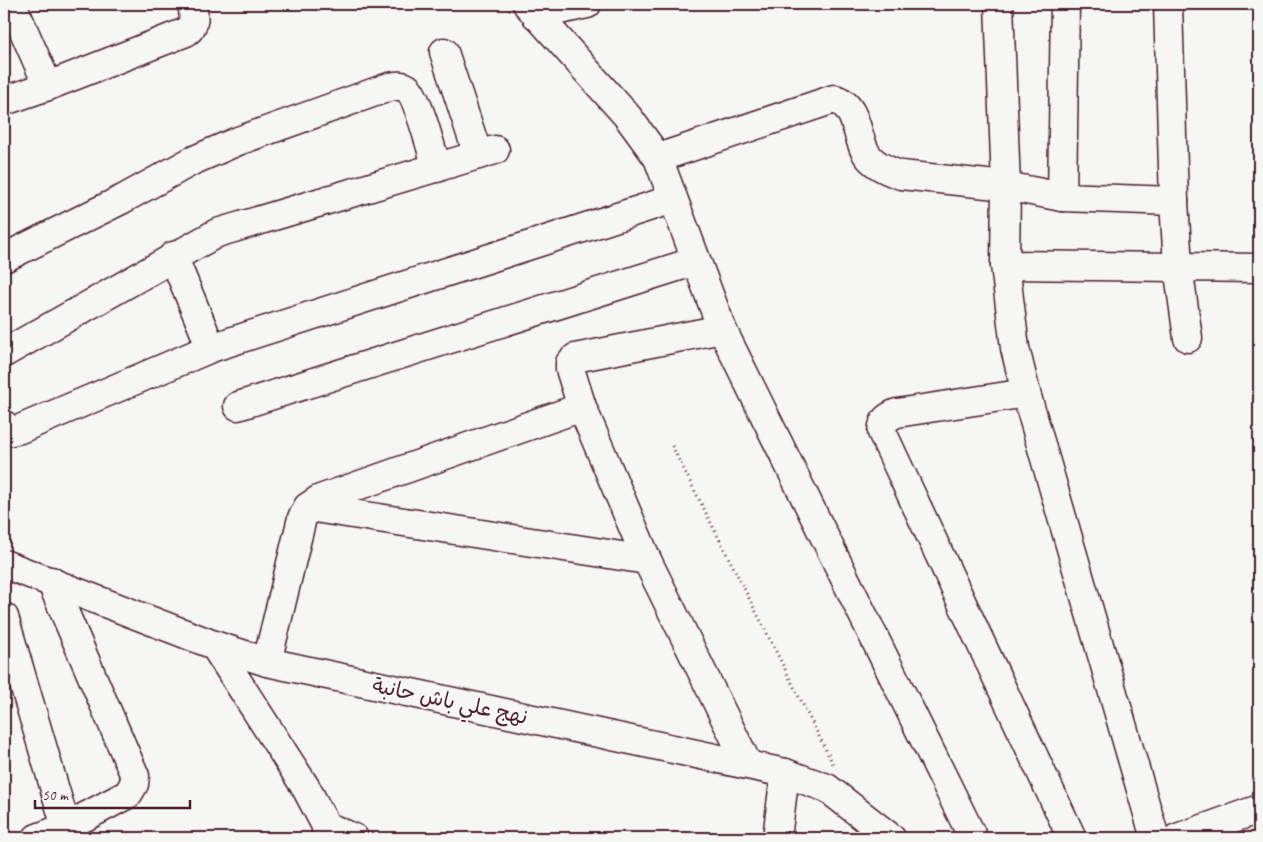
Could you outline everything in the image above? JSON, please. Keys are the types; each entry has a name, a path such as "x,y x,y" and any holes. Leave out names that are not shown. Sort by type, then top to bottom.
{"street":[{"path":"12,4 48,86"},
{"path":"4,100 48,86 192,29 192,4"},
{"path":"532,10 587,4"},
{"path":"999,4 1006,186 1005,265 1015,348 1026,393 1155,838"},
{"path":"1062,197 1065,4"},
{"path":"1168,4 1174,201 1178,266 1188,338"},
{"path":"532,10 628,117 658,158 722,329 973,838"},
{"path":"4,353 173,256 217,233 486,153 444,52"},
{"path":"4,258 123,199 192,161 238,141 389,87 400,85 408,88 414,99 437,168"},
{"path":"658,158 834,99 841,100 847,107 866,153 876,164 901,175 1006,186 1062,197 1174,201"},
{"path":"4,425 11,430 20,429 211,348 674,199"},
{"path":"173,256 211,348"},
{"path":"238,406 696,261"},
{"path":"1005,265 1259,268"},
{"path":"722,329 575,358 570,363 570,369 582,408 647,560 747,763"},
{"path":"1026,393 898,413 887,416 882,424 882,432 1072,838"},
{"path":"267,662 302,518 308,507 320,499 582,408"},
{"path":"308,507 647,560"},
{"name":"نهج علي باش حانبة","path":"4,564 214,645 267,662 747,763 785,773 827,788 891,838"},
{"path":"37,838 66,828 128,794 134,784 135,776 51,581"},
{"path":"4,617 66,828"},
{"path":"214,645 302,782 326,832 354,838"},
{"path":"777,838 785,773"},
{"path":"1177,838 1259,810"}],"path":[{"path":"672,446 836,770 827,788"}]}
